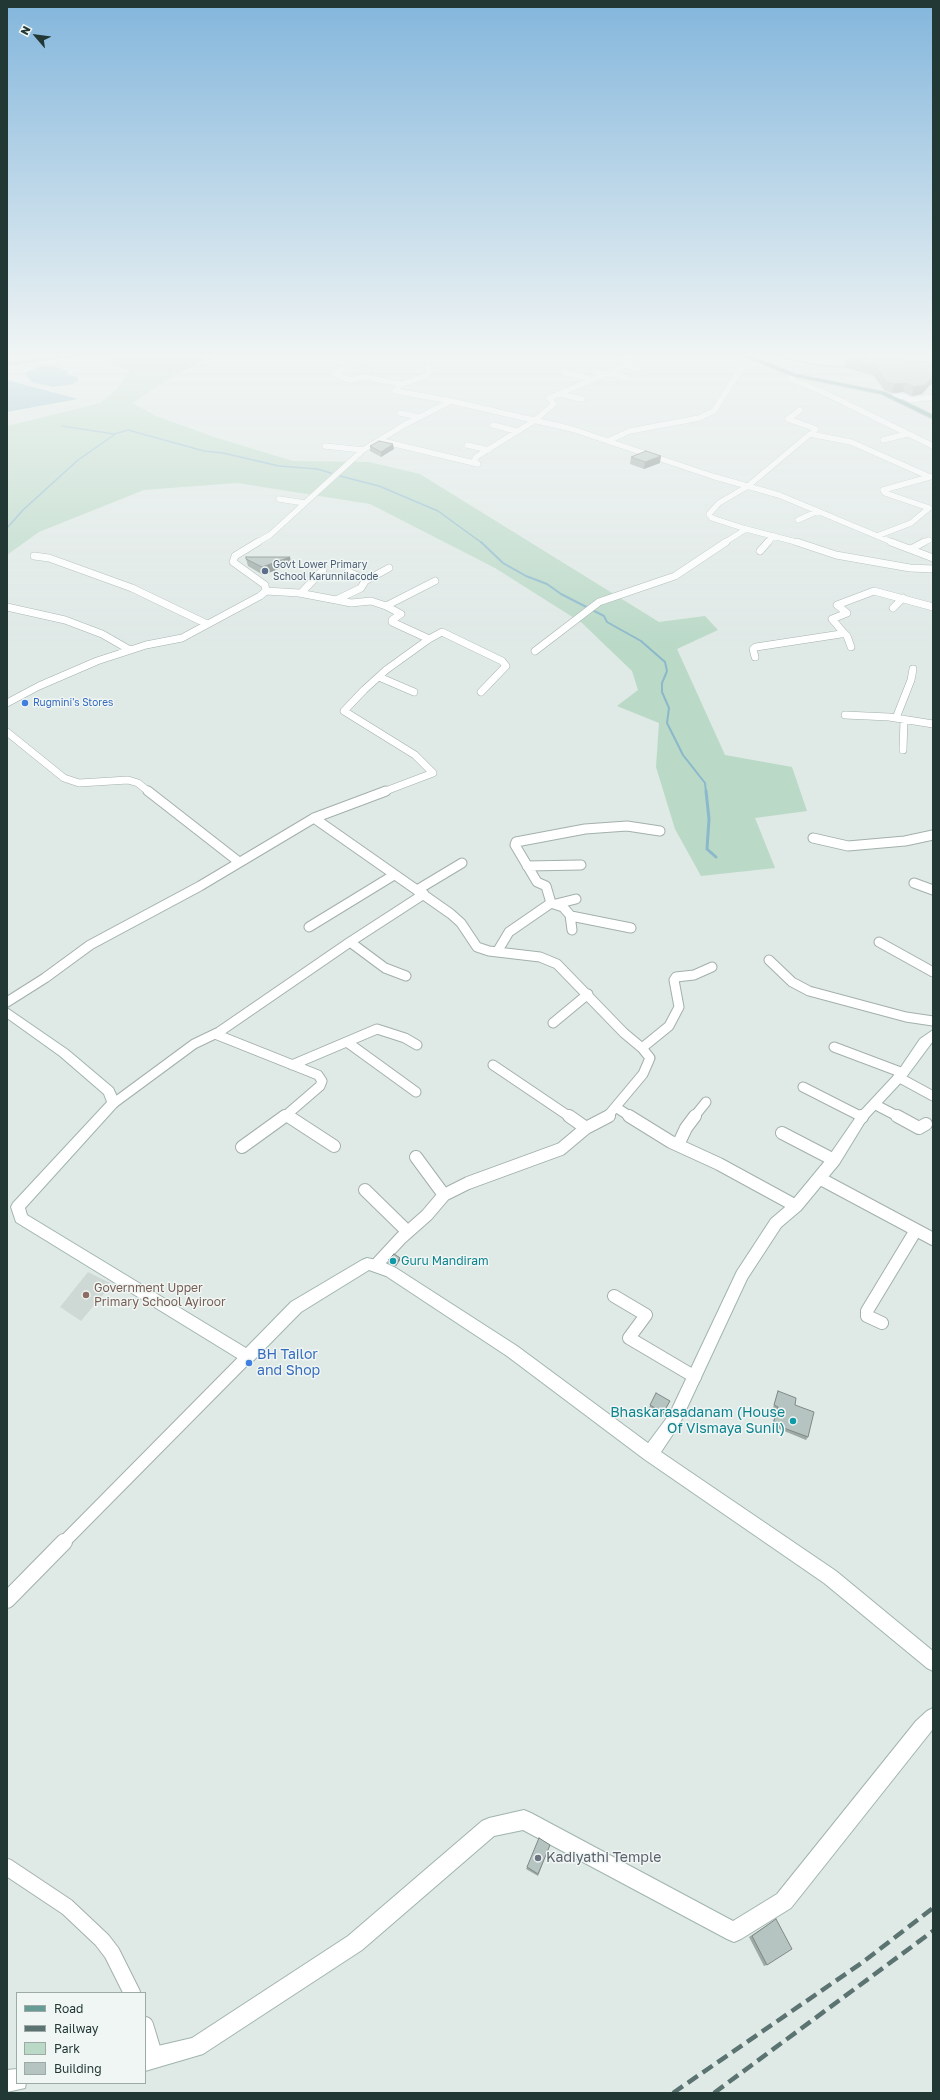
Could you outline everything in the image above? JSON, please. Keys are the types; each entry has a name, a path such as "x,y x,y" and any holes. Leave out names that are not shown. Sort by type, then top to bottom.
{"main road":[{"path":"7,1012 64,1053 109,1091 114,1103 18,1207 20,1218 247,1357 296,1307 367,1264 376,1265 391,1272 512,1351 650,1454 830,1577 933,1662"},
{"path":"650,1454 674,1420 742,1275 776,1223 796,1206 834,1160 862,1117 900,1075 924,1042 933,1034"},
{"path":"150,2059 196,2047 355,1943 489,1828 524,1820 734,1932 784,1902 922,1727 933,1717"}],"street":[{"path":"266,591 265,585 233,562 235,556 270,535 362,451"},
{"path":"422,451 478,464 474,459 487,451"},
{"path":"636,451 785,497 933,558"},
{"path":"790,451 748,486 718,503 709,514 712,518 836,555 910,568 933,569"},
{"path":"872,451 932,477"},
{"path":"877,536 912,523 929,508 885,493 884,490 932,477"},
{"path":"279,499 305,503"},
{"path":"798,520 818,511"},
{"path":"535,651 599,602 675,576 746,529"},
{"path":"760,551 774,536"},
{"path":"911,549 929,540"},
{"path":"34,556 49,558 132,588 207,624"},
{"path":"336,600 361,588 367,580 389,568"},
{"path":"301,594 323,570"},
{"path":"348,572 367,580"},
{"path":"386,606 408,594 426,587 434,581"},
{"path":"7,703 39,686 90,664 146,645 182,638 266,591 301,594 351,604 371,601 400,612 400,614 392,620 392,622 429,639"},
{"path":"851,647 847,636 832,619 847,613 837,607 838,604 874,591 933,607"},
{"path":"893,608 904,598"},
{"path":"7,607 65,620 102,634 130,650"},
{"path":"7,1002 45,978 90,945 200,886 314,818 433,774 431,769 415,755 390,738 344,711 379,677 429,639 442,632 502,660 506,666 481,692"},
{"path":"755,657 753,649 756,647 843,632"},
{"path":"896,718 911,680 913,670"},
{"path":"379,677 414,692"},
{"path":"845,715 896,718 933,724"},
{"path":"903,750 904,719"},
{"path":"7,732 64,778 79,783 128,780 138,783 239,862"},
{"path":"314,818 420,892 461,923 477,947 497,952 540,958 557,964 588,994 624,1033 642,1048 650,1058 643,1074 610,1116 586,1128 561,1149 468,1183 444,1195 427,1215 376,1265"},
{"path":"572,930 571,916 566,910 553,903 546,886 537,882 515,844 516,842 585,829 627,826 660,831"},
{"path":"813,838 848,846 905,842 933,835"},
{"path":"114,1103 194,1044 215,1034 350,942 462,863"},
{"path":"527,866 581,865"},
{"path":"309,927 394,875"},
{"path":"914,883 933,890"},
{"path":"497,952 509,932 553,903 576,899"},
{"path":"571,916 632,928"},
{"path":"350,942 386,968 406,976"},
{"path":"879,942 933,972"},
{"path":"769,960 792,982 809,990 906,1017 933,1022"},
{"path":"642,1048 669,1026 679,1007 674,980 676,977 694,975 712,967"},
{"path":"553,1023 588,994"},
{"path":"292,1065 377,1029 405,1038 417,1045"},
{"path":"215,1034 318,1075 322,1081 320,1086 274,1126 242,1147"},
{"path":"347,1042 416,1092"},
{"path":"834,1046 900,1075 933,1096"},
{"path":"493,1065 586,1128"},
{"path":"804,1087 862,1117"},
{"path":"678,1144 686,1128 706,1102"},
{"path":"874,1104 919,1128 926,1124"},
{"path":"617,1108 642,1125 719,1164 796,1206"},
{"path":"286,1115 334,1146"},
{"path":"782,1133 834,1160"},
{"path":"416,1157 444,1195"},
{"path":"819,1178 933,1239"},
{"path":"365,1190 408,1232"},
{"path":"882,1323 867,1316 867,1311 916,1230"},
{"path":"614,1296 646,1314 629,1338 695,1377"},
{"path":"7,1600 247,1357"},
{"path":"7,1867 67,1907 102,1940 112,1953 132,1992"},
{"path":"146,2032 150,2059"}],"shaded area":[{"name":"Government Upper Primary School Ayiroor","path":"88,1272 112,1284 81,1321 60,1307"}],"green space":[{"path":"7,451 260,451 293,461 369,462 420,474 659,622 705,616 718,630 677,649 725,755 792,767 807,811 755,818 775,868 701,876 675,829 656,767 659,723 617,706 638,690 632,671 582,623 495,568 370,504 237,483 144,490 39,532 7,555"}],"building":[{"path":"646,451 661,456 645,462 631,457"},
{"path":"246,557 290,557 262,567 246,559"},
{"path":"394,1254 400,1258 395,1264 388,1260"},
{"name":"Bhaskarasadanam (House Of Vismaya Sunil)","path":"778,1391 796,1398 795,1405 814,1412 808,1437 773,1424 778,1407 774,1405"},
{"path":"656,1393 670,1401 663,1413 650,1405"},
{"name":"Kadiyathi Temple","path":"539,1838 550,1845 538,1874 527,1867"},
{"path":"776,1919 792,1949 767,1965 752,1936"}],"waterway":[{"path":"7,528 23,510 78,460 91,451"},
{"path":"204,451 223,453 279,466 317,469 331,473"},
{"path":"340,476 379,486 438,511 482,543"},
{"path":"481,542 503,563 526,576 547,584 561,594 604,616 607,622 641,641 665,662 667,671 662,683 662,692 669,708 667,723 683,755 705,783 706,792"},
{"path":"706,791 709,819 707,849 716,857"}],"railway":[{"path":"673,2093 863,1962 933,1908"},
{"path":"714,2093 933,1931"}],"place":[{"name":"Govt Lower Primary School Karunnilacode","path":"265,571"},
{"name":"Rugmini's Stores","path":"25,703"},
{"name":"Guru Mandiram","path":"393,1261"},
{"name":"Government Upper Primary School Ayiroor","path":"86,1295"},
{"name":"BH Tailor and Shop","path":"249,1363"},
{"name":"Bhaskarasadanam (House Of Vismaya Sunil)","path":"793,1421"},
{"name":"Kadiyathi Temple","path":"538,1858"}]}
